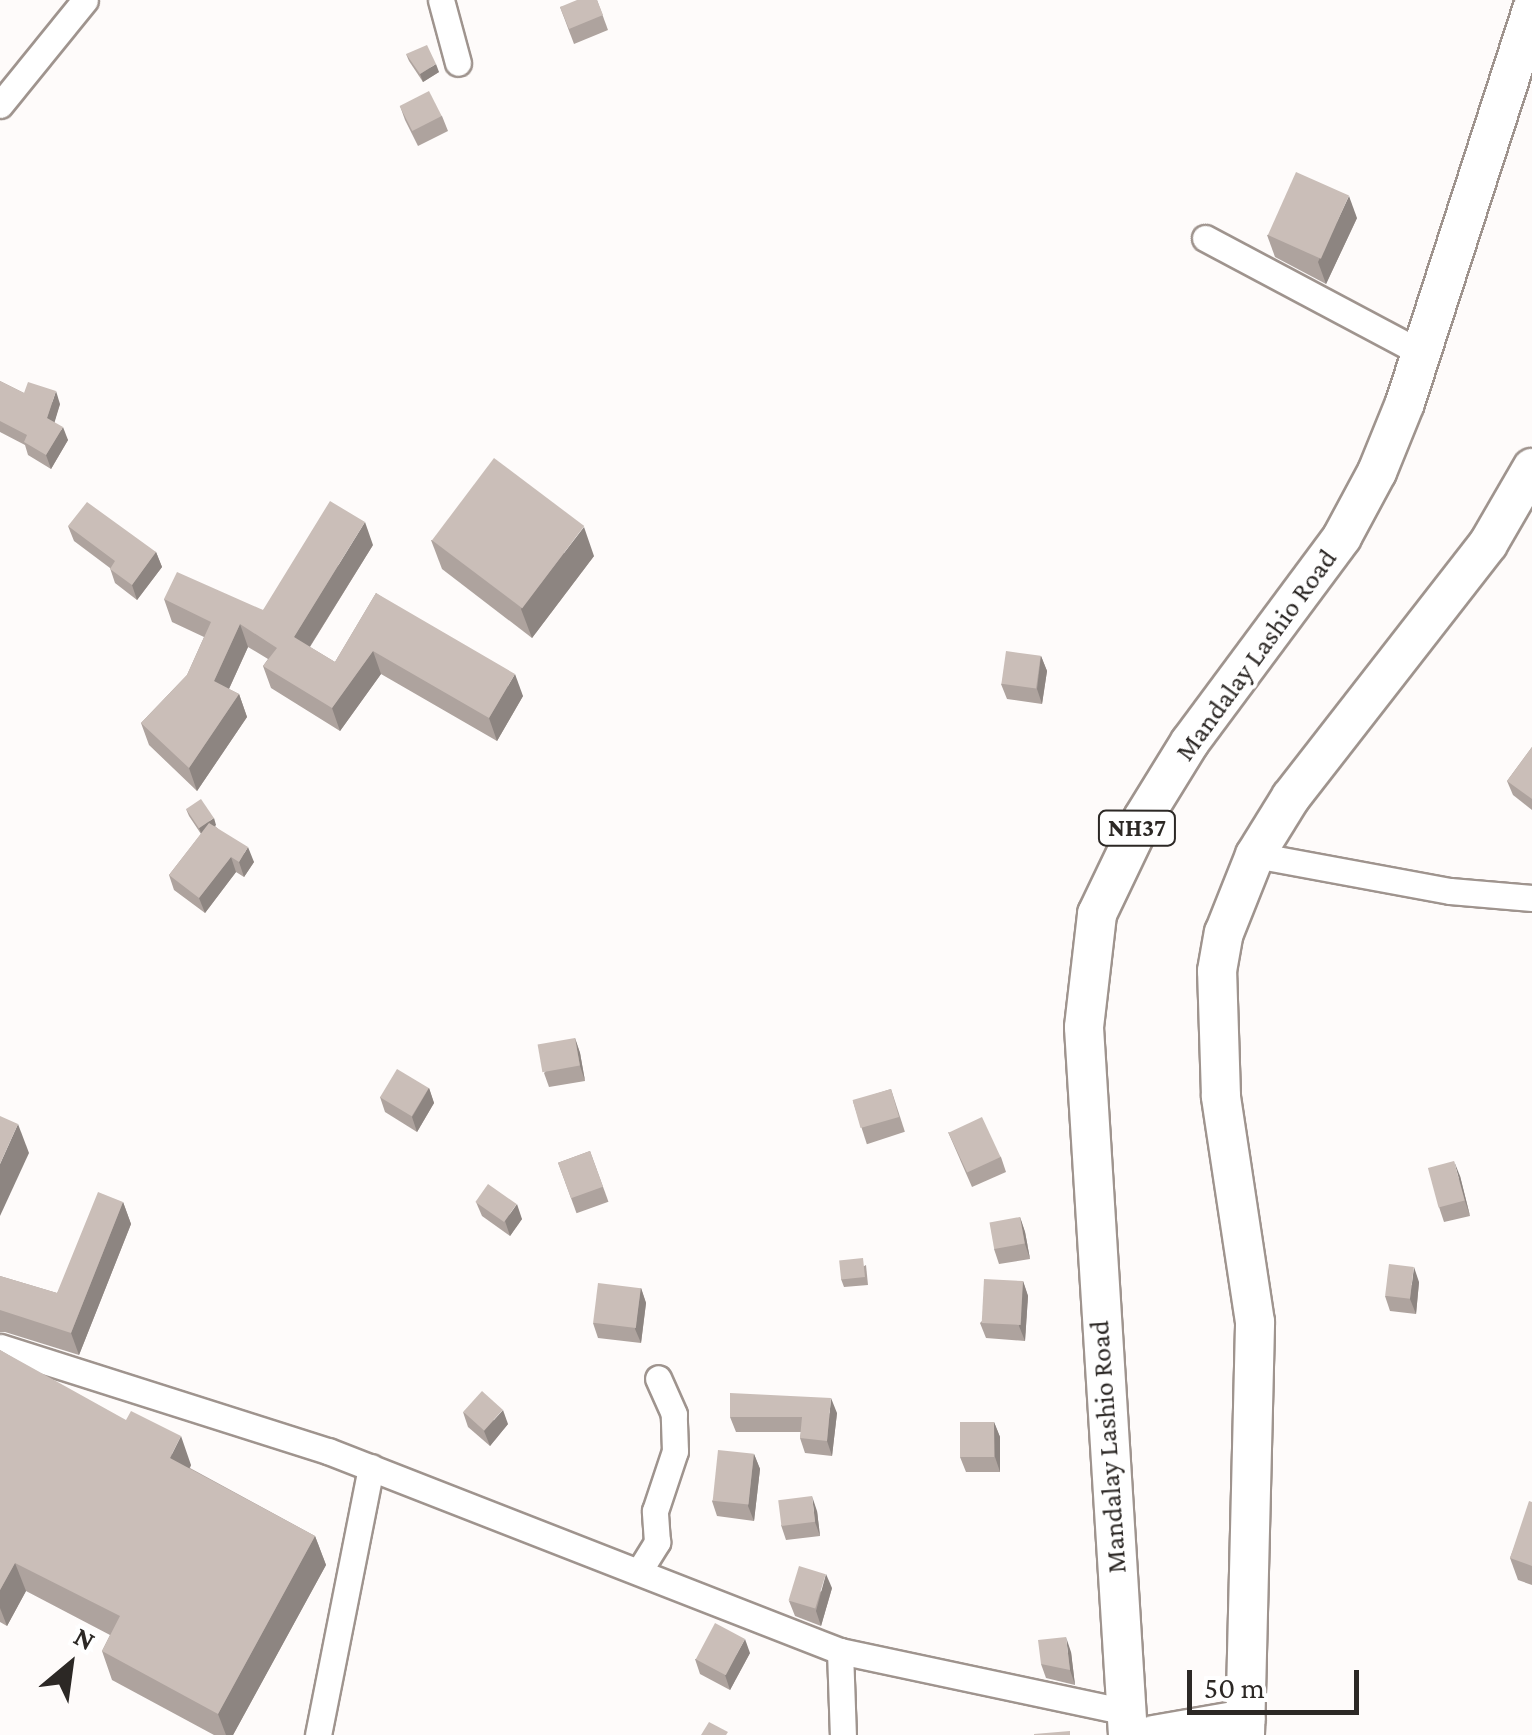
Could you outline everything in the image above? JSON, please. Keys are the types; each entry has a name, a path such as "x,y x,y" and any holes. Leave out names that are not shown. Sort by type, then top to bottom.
{"highway":[{"name":"Mandalay Lashio Road","path":"1136,1727 1084,1027 1097,914 1142,818 1190,742 1342,537 1376,472 1422,353 1532,10"},
{"path":"1136,1727 1245,1727 1256,1322 1221,1096 1218,971 1224,933 1255,854 1332,741 1488,544 1532,470"}],"street":[{"path":"0,105 85,0"},
{"path":"441,0 458,63"},
{"path":"1205,238 1422,353"},
{"path":"1255,854 1450,890 1532,898"},
{"path":"0,1347 371,1467 641,1568 840,1651 1136,1727"},
{"path":"641,1568 657,1542 654,1511 675,1450 674,1414 658,1378"},
{"path":"318,1735 371,1467"},
{"path":"840,1651 843,1735"}],"building":[{"path":"577,0 597,0 603,15 569,29 560,7"},
{"path":"427,45 436,64 420,74 406,54"},
{"path":"429,91 442,116 412,131 400,106"},
{"path":"1296,172 1349,196 1321,259 1268,235"},
{"path":"0,381 24,393 28,382 56,391 47,418 63,427 46,455 24,442 27,435 0,421"},
{"path":"494,458 584,526 522,608 432,540"},
{"path":"330,501 365,522 294,637 335,662 376,593 515,674 489,718 373,651 332,708 263,666 277,648 240,624 214,681 239,694 189,768 141,723 187,675 211,622 164,599 177,572 263,610"},
{"path":"87,502 156,552 132,585 110,569 115,561 68,526"},
{"path":"1006,651 1041,656 1036,689 1001,684"},
{"path":"1532,747 1532,799 1507,781"},
{"path":"201,799 214,818 199,828 186,809"},
{"path":"209,823 248,847 239,862 231,857 199,898 169,875"},
{"path":"575,1038 580,1066 542,1072 538,1045"},
{"path":"397,1069 429,1088 412,1116 380,1097"},
{"path":"891,1089 899,1117 861,1128 853,1100"},
{"path":"0,1116 18,1124 0,1164"},
{"path":"982,1117 1001,1157 967,1173 948,1133"},
{"path":"590,1151 603,1187 571,1198 558,1163"},
{"path":"1454,1161 1465,1201 1439,1208 1428,1168"},
{"path":"488,1184 517,1204 504,1222 475,1202"},
{"path":"98,1192 123,1202 71,1333 0,1310 0,1276 57,1293"},
{"path":"1020,1217 1025,1244 994,1249 989,1222"},
{"path":"863,1258 865,1277 841,1279 839,1261"},
{"path":"1389,1264 1414,1267 1410,1299 1385,1296"},
{"path":"984,1279 1023,1281 1021,1325 982,1323"},
{"path":"598,1283 641,1288 636,1328 593,1323"},
{"path":"0,1350 126,1420 131,1411 181,1436 170,1458 315,1536 218,1714 102,1651 120,1616 15,1563 0,1590"},
{"path":"482,1391 503,1410 484,1431 463,1412"},
{"path":"730,1393 831,1398 827,1441 800,1438 802,1417 730,1417"},
{"path":"960,1422 994,1422 994,1457 960,1457"},
{"path":"718,1450 754,1454 748,1504 713,1501"},
{"path":"812,1496 815,1522 781,1526 778,1500"},
{"path":"1529,1501 1532,1502 1532,1566 1510,1558"},
{"path":"799,1566 826,1574 815,1609 788,1600"},
{"path":"715,1623 745,1639 726,1675 696,1659"},
{"path":"1066,1637 1070,1670 1041,1664 1038,1640"},
{"path":"709,1722 728,1732 701,1735"},
{"path":"1070,1731 1070,1735 1034,1735 1034,1734"}]}
